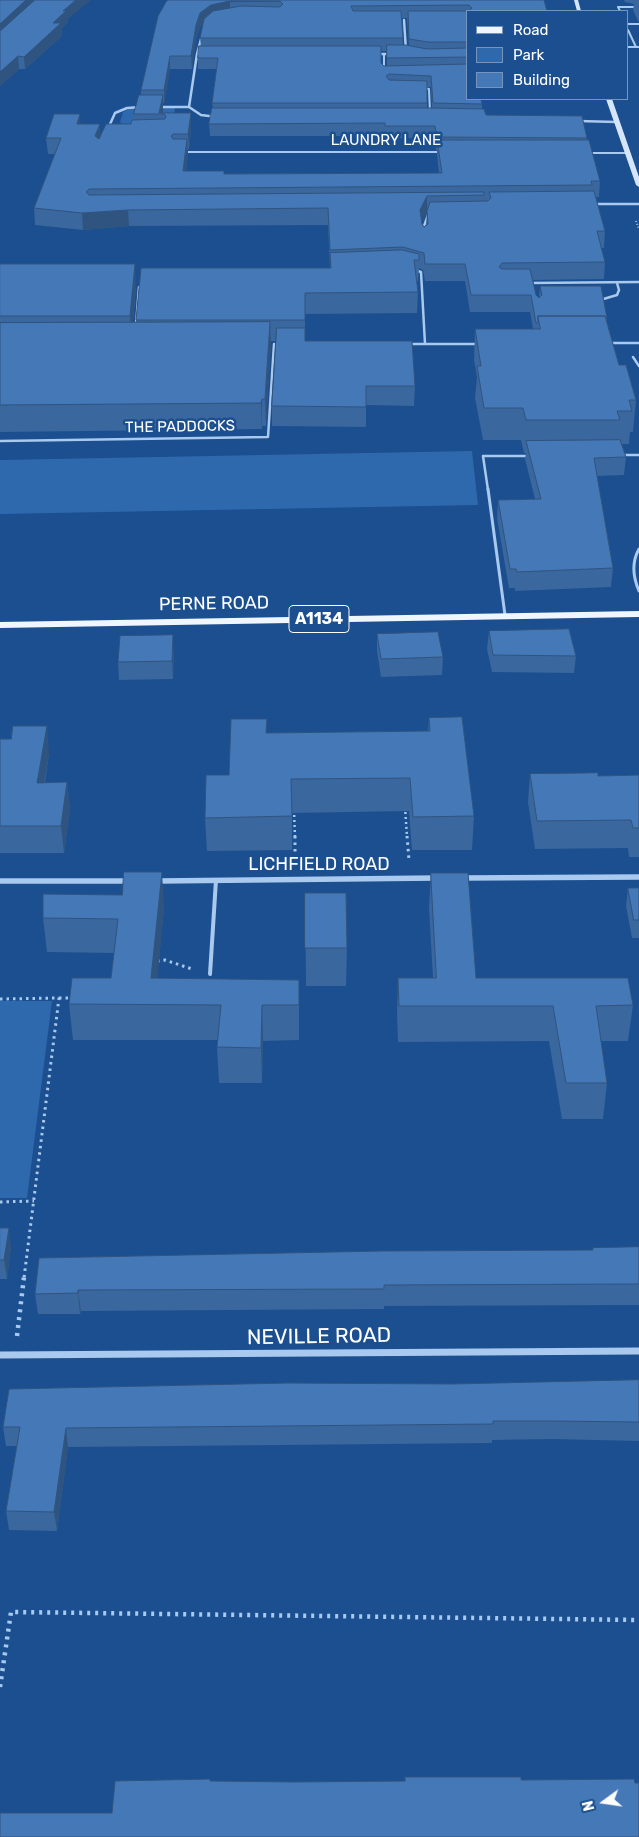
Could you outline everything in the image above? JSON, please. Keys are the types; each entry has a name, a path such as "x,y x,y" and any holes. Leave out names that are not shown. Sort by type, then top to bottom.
{"main road":[{"name":"PERNE ROAD","path":"0,624 639,614"}],"street":[{"path":"395,20 413,20"},
{"path":"375,54 406,54 407,38 404,20"},
{"path":"188,107 200,35 205,25"},
{"path":"198,54 207,54"},
{"path":"609,100 638,182"},
{"path":"104,138 114,113 127,108 145,107"},
{"path":"153,107 188,107 201,115 221,117"},
{"path":"575,121 618,122"},
{"path":"107,132 116,132"},
{"path":"582,205 639,204"},
{"path":"460,878 639,877"},
{"name":"LICHFIELD ROAD","path":"152,881 440,878"},
{"path":"0,881 134,881"},
{"name":"NEVILLE ROAD","path":"0,1355 639,1350"}],"lane":[{"path":"620,10 618,7 639,7"},
{"path":"629,32 637,47"},
{"path":"384,54 384,74"},
{"path":"421,88 429,88 430,117"},
{"name":"LAUNDRY LANE","path":"184,152 442,152"},
{"path":"585,153 627,153"},
{"path":"423,234 423,227 428,215 438,215"},
{"path":"411,269 421,272 424,344"},
{"path":"136,326 140,280"},
{"path":"592,300 609,299 617,295 619,290 617,282"},
{"path":"524,283 639,282"},
{"path":"532,283 534,291"},
{"path":"609,343 639,343"},
{"name":"THE PADDOCKS","path":"0,441 268,437 274,344 283,344"},
{"path":"406,344 479,344"},
{"path":"633,356 639,366"},
{"path":"620,455 639,455"},
{"path":"505,616 483,456 532,456"},
{"path":"639,549 634,555 634,580 639,591"},
{"path":"210,974 216,880"}],"path":[{"path":"294,806 295,879"},
{"path":"405,806 410,878"},
{"path":"155,960 165,960 210,974"},
{"path":"14,1356 59,998"},
{"path":"0,999 78,998"},
{"path":"0,1202 34,1201"},
{"path":"0,1687 10,1612 639,1620"}],"green space":[{"path":"131,108 175,108 173,128 124,126 120,122 123,112"},
{"path":"472,451 478,505 0,514 0,460"},
{"path":"0,1001 52,1001 27,1198 0,1198"}],"building":[{"path":"0,0 26,0 0,24"},
{"path":"35,0 76,0 53,23 61,23 24,57 18,56 0,72 0,30"},
{"path":"168,0 544,0 547,10 470,10 472,8 469,5 351,6 353,11 401,11 403,38 200,38 204,19 213,11 241,6 280,7 283,4 280,1 230,1 211,5 200,13 191,56 170,56 164,90 141,90 158,16"},
{"path":"408,11 466,11 466,42 428,42 409,39"},
{"path":"387,45 406,45 427,49 466,48 466,57 387,58"},
{"path":"199,46 381,46 381,63 384,66 466,64 466,100 481,100 482,104 433,103 431,76 389,74 386,76 389,80 427,81 427,103 212,103 218,58 198,58"},
{"path":"139,95 163,95 159,113 191,113 188,134 173,134 171,136 173,139 187,139 183,171 224,171 224,174 442,173 437,140 589,140 600,181 591,181 592,185 89,189 86,192 89,195 484,192 484,195 427,196 420,210 424,227 428,224 427,211 430,202 488,201 491,198 489,192 594,191 605,231 597,231 605,262 502,263 499,267 502,269 530,269 536,295 539,298 542,295 540,286 601,286 607,318 605,316 538,316 538,323 536,323 531,295 471,295 465,264 425,264 424,253 403,247 330,250 328,208 128,210 82,213 34,208 61,138 46,138 54,114 80,114 77,124 100,124 95,136 99,139 106,124 131,124 132,120 165,119 166,116 164,114 134,114"},
{"path":"212,108 484,109 486,115 582,116 587,138 437,137 435,126 385,126 385,123 209,124"},
{"path":"402,250 419,254 419,260 414,260 418,292 305,293 305,320 136,320 141,268 331,268 330,253"},
{"path":"0,264 135,264 130,316 0,316"},
{"path":"538,316 605,316 619,365 626,365 636,400 629,400 632,411 617,411 620,420 526,420 523,408 484,408 477,366 481,366 475,329 540,329"},
{"path":"270,322 265,399 262,399 261,403 0,405 0,323"},
{"path":"277,328 305,328 305,341 412,341 415,386 366,386 366,407 272,406"},
{"path":"620,440 626,457 594,458 613,568 517,572 516,569 510,569 498,500 541,499 526,441"},
{"path":"569,629 576,656 493,655 489,631"},
{"path":"438,632 443,657 381,659 377,634"},
{"path":"173,635 172,661 118,662 120,636"},
{"path":"462,717 474,816 413,817 410,778 291,779 292,816 205,818 206,775 229,775 231,719 267,719 266,733 430,731 429,718"},
{"path":"13,726 47,726 37,783 67,782 61,826 0,826 0,739 11,739"},
{"path":"598,773 598,776 639,775 639,828 633,828 631,820 537,821 530,774"},
{"path":"124,872 162,872 151,978 299,980 299,1005 262,1005 261,1048 217,1047 221,1005 69,1004 72,978 111,978 118,919 43,918 43,894 122,895"},
{"path":"431,873 468,873 476,978 628,978 633,1005 596,1006 607,1083 566,1083 553,1006 399,1006 398,978 436,978"},
{"path":"628,888 639,888 639,920 634,920"},
{"path":"305,893 346,893 347,948 305,948"},
{"path":"0,1228 9,1228 4,1260 0,1260"},
{"path":"639,1247 639,1284 384,1285 384,1289 78,1290 78,1293 35,1294 39,1258 382,1251 593,1250 593,1248"},
{"path":"639,1380 639,1422 493,1421 493,1424 66,1428 54,1512 6,1511 20,1427 3,1427 9,1389 288,1383 453,1384"},
{"path":"405,1777 521,1777 521,1780 634,1779 635,1783 639,1783 639,1837 0,1837 0,1813 112,1813 115,1781 210,1779 210,1781 294,1782 405,1781"}]}
